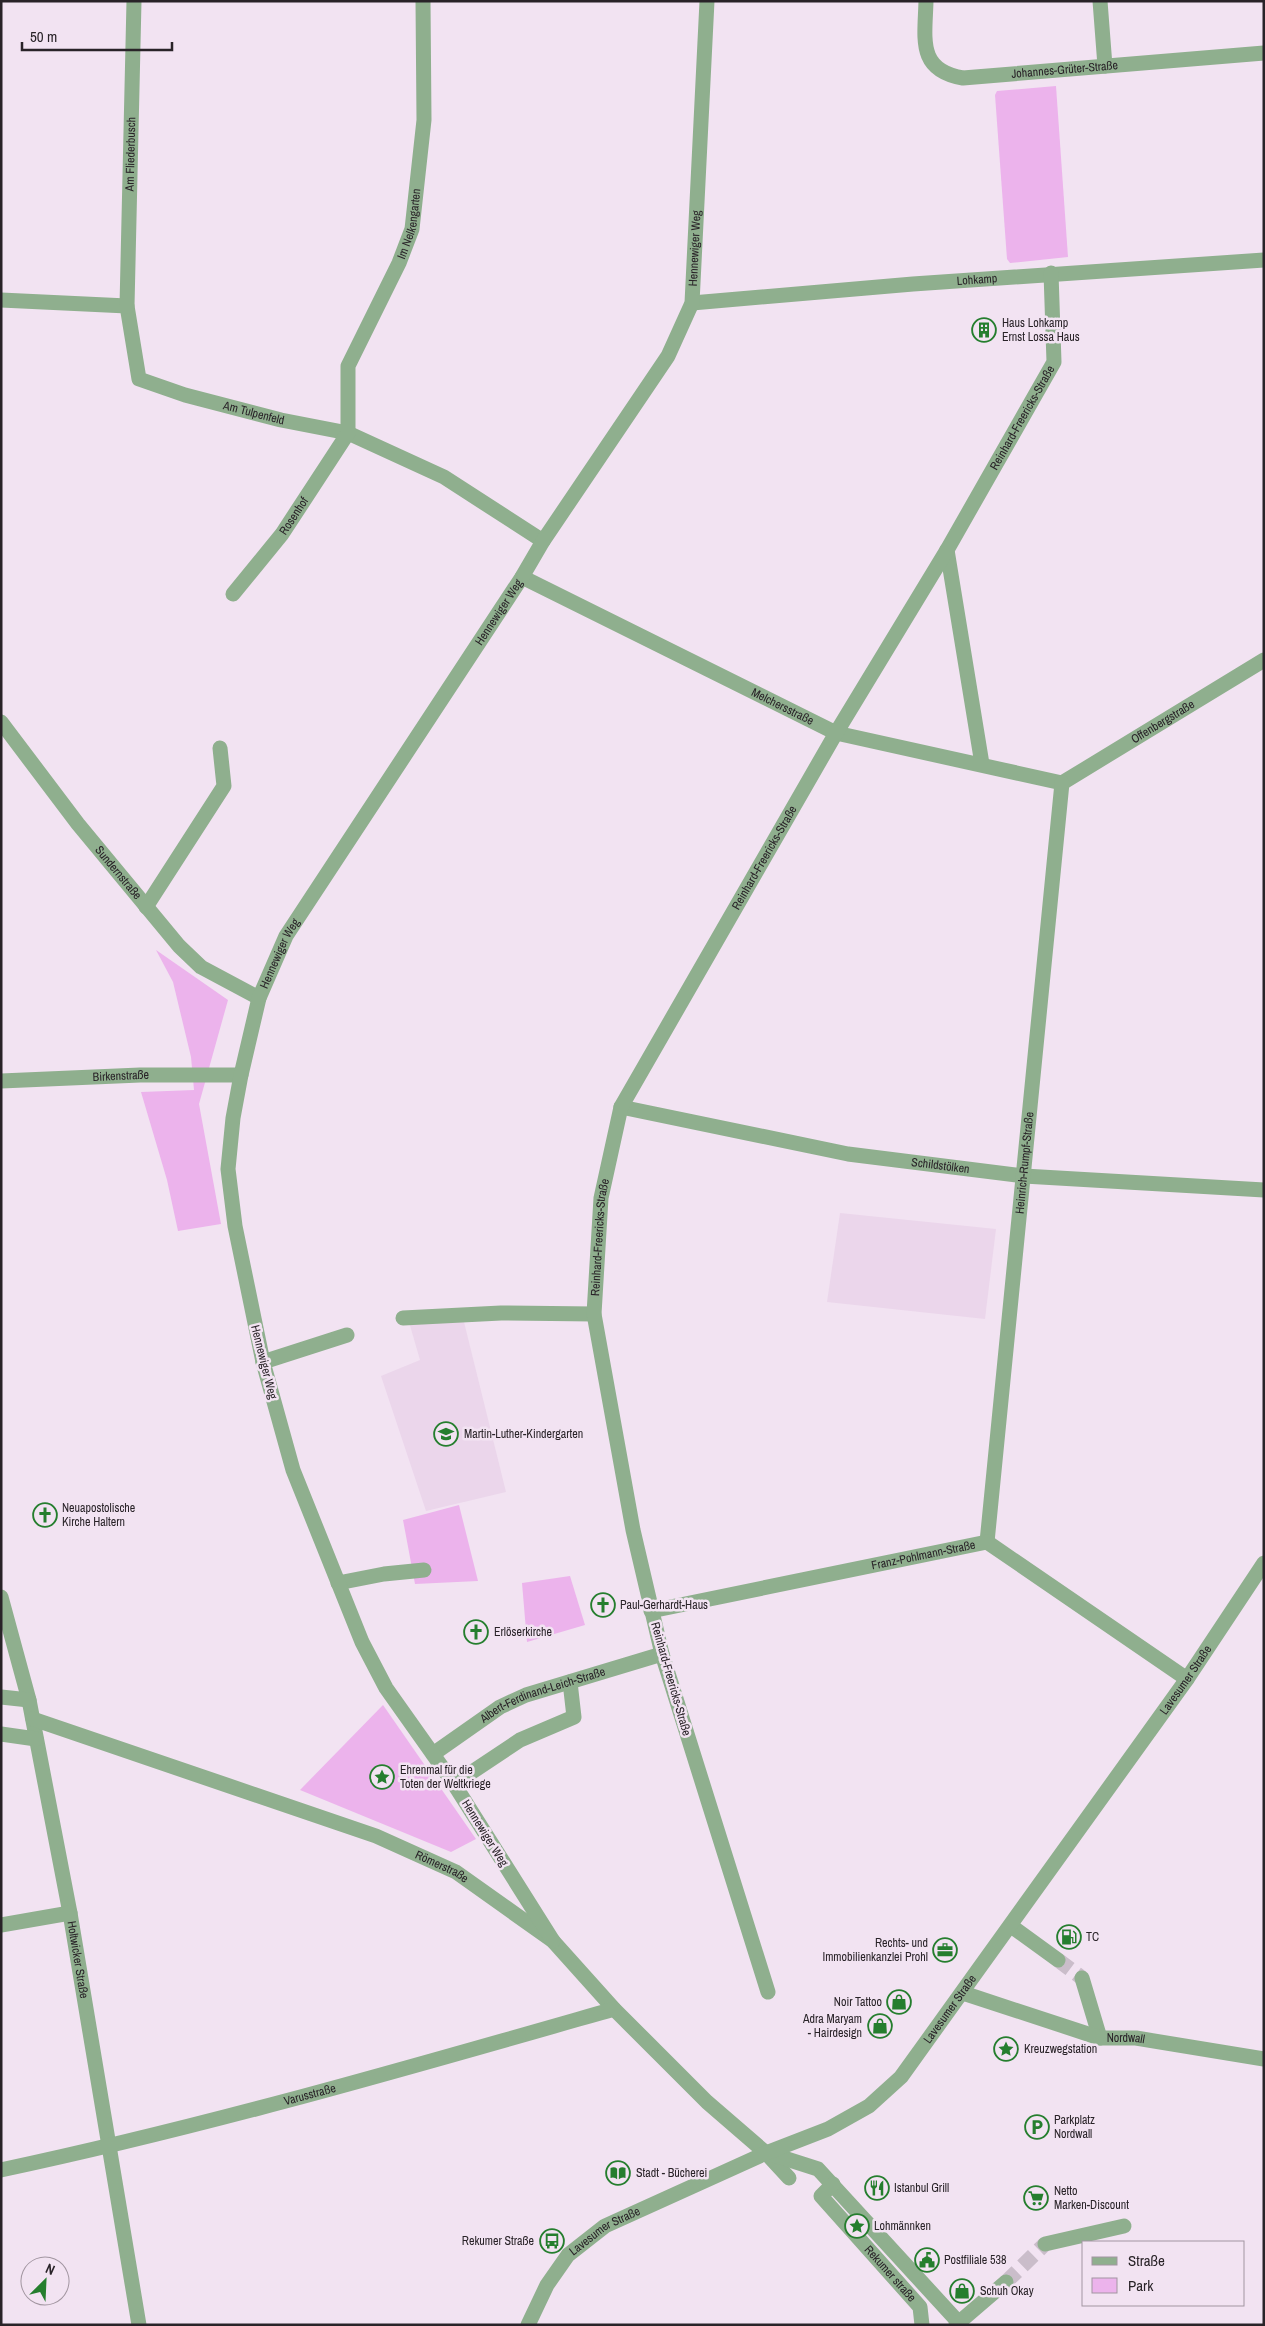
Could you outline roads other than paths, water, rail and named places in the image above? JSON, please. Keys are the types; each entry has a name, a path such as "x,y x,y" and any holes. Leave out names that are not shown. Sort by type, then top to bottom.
{"street":[{"name":"Am Fliederbusch","path":"127,306 134,1"},
{"name":"Im Nelkengarten","path":"348,433 348,366 399,263 412,229 424,120 423,1"},
{"name":"Hennewiger Weg","path":"553,1941 454,1784 386,1688 362,1642 293,1470 263,1362 234,1226 228,1169 233,1118 241,1075 260,998 286,936 522,577 543,541 668,356 692,303 707,1"},
{"name":"Johannes-Grüter-Straße","path":"926,1 925,45 927,55 938,70 963,78 1264,54"},
{"path":"1100,1 1105,66"},
{"name":"Lohkamp","path":"692,303 1051,273 1264,260"},
{"name":"Reinhard-Freericks-Straße","path":"768,1992 662,1654 633,1530 594,1314 601,1198 621,1107 836,733 947,550 1054,362 1051,273"},
{"path":"1,300 127,306"},
{"name":"Am Tulpenfeld","path":"127,306 139,379 184,395 281,420 348,433 444,478 543,541"},
{"name":"Rosenhof","path":"233,594 282,534 348,433"},
{"path":"947,550 982,764"},
{"name":"Melchersstraße","path":"522,577 836,733 1062,783"},
{"name":"Offenbergstraße","path":"1062,783 1264,660"},
{"name":"Sundernstraße","path":"1,722 78,824 178,946 201,967 260,998"},
{"path":"146,907 224,786 220,748"},
{"name":"Heinrich-Rumpf-Straße","path":"986,1542 1062,783"},
{"name":"Birkenstraße","path":"1,1081 140,1075 241,1075"},
{"name":"Schildstölken","path":"621,1107 848,1154 1024,1176 1264,1190"},
{"path":"403,1318 501,1313 594,1314"},
{"path":"263,1362 347,1335"},
{"name":"Franz-Pohlmann-Straße","path":"651,1611 986,1542 1187,1679"},
{"name":"Lavesumer Straße","path":"528,2325 547,2285 568,2255 605,2226 766,2152 828,2129 869,2106 901,2076 963,1993 1187,1679 1264,1563"},
{"path":"338,1583 384,1574 424,1570"},
{"name":"Holtwicker Straße","path":"1,1598 33,1719 70,1913 140,2325"},
{"name":"Albert-Ferdinand-Leich-Straße","path":"433,1754 500,1707 526,1695 662,1654"},
{"path":"454,1784 520,1740 574,1717 570,1682"},
{"path":"1,1697 29,1700"},
{"name":"Römerstraße","path":"33,1719 376,1836 456,1872 553,1941 614,2009 707,2102 766,2152"},
{"path":"1,1734 36,1739"},
{"path":"1,1925 70,1913"},
{"path":"1011,1926 1058,1960"},
{"path":"1082,1978 1100,2038"},
{"name":"Nordwall","path":"963,1993 1100,2038 1136,2038 1264,2059"},
{"name":"Varusstraße","path":"1,2170 109,2147 306,2096 614,2009"},
{"path":"766,2152 789,2178"},
{"name":"Rekumer straße","path":"766,2152 818,2169 959,2324"},
{"name":"Rekumer straße","path":"833,2184 821,2196 920,2307 922,2325"},
{"path":"1045,2244 1124,2226"},
{"path":"959,2324 1006,2282"}],"tunnel":[{"path":"1058,1960 1082,1978"},
{"path":"1006,2282 1045,2244"}],"place":[{"name":"Haus Lohkamp Ernst Lossa Haus","path":"984,330"},
{"name":"Martin-Luther-Kindergarten","path":"446,1434"},
{"name":"Neuapostolische Kirche Haltern","path":"45,1515"},
{"name":"Paul-Gerhardt-Haus","path":"603,1605"},
{"name":"Erlöserkirche","path":"476,1632"},
{"name":"Ehrenmal für die Toten der Weltkriege","path":"382,1777"},
{"name":"TC","path":"1069,1937"},
{"name":"Rechts- und Immobilienkanzlei Prohl","path":"945,1950"},
{"name":"Noir Tattoo","path":"899,2002"},
{"name":"Adra Maryam - Hairdesign","path":"880,2026"},
{"name":"Kreuzwegstation","path":"1006,2049"},
{"name":"Parkplatz Nordwall","path":"1037,2127"},
{"name":"Stadt - Bücherei","path":"618,2173"},
{"name":"Istanbul Grill","path":"877,2188"},
{"name":"Netto Marken-Discount","path":"1036,2198"},
{"name":"Lohmännken","path":"857,2226"},
{"name":"Rekumer Straße","path":"552,2241"},
{"name":"Postfiliale 538","path":"927,2260"},
{"name":"Schuh Okay","path":"962,2291"}]}
